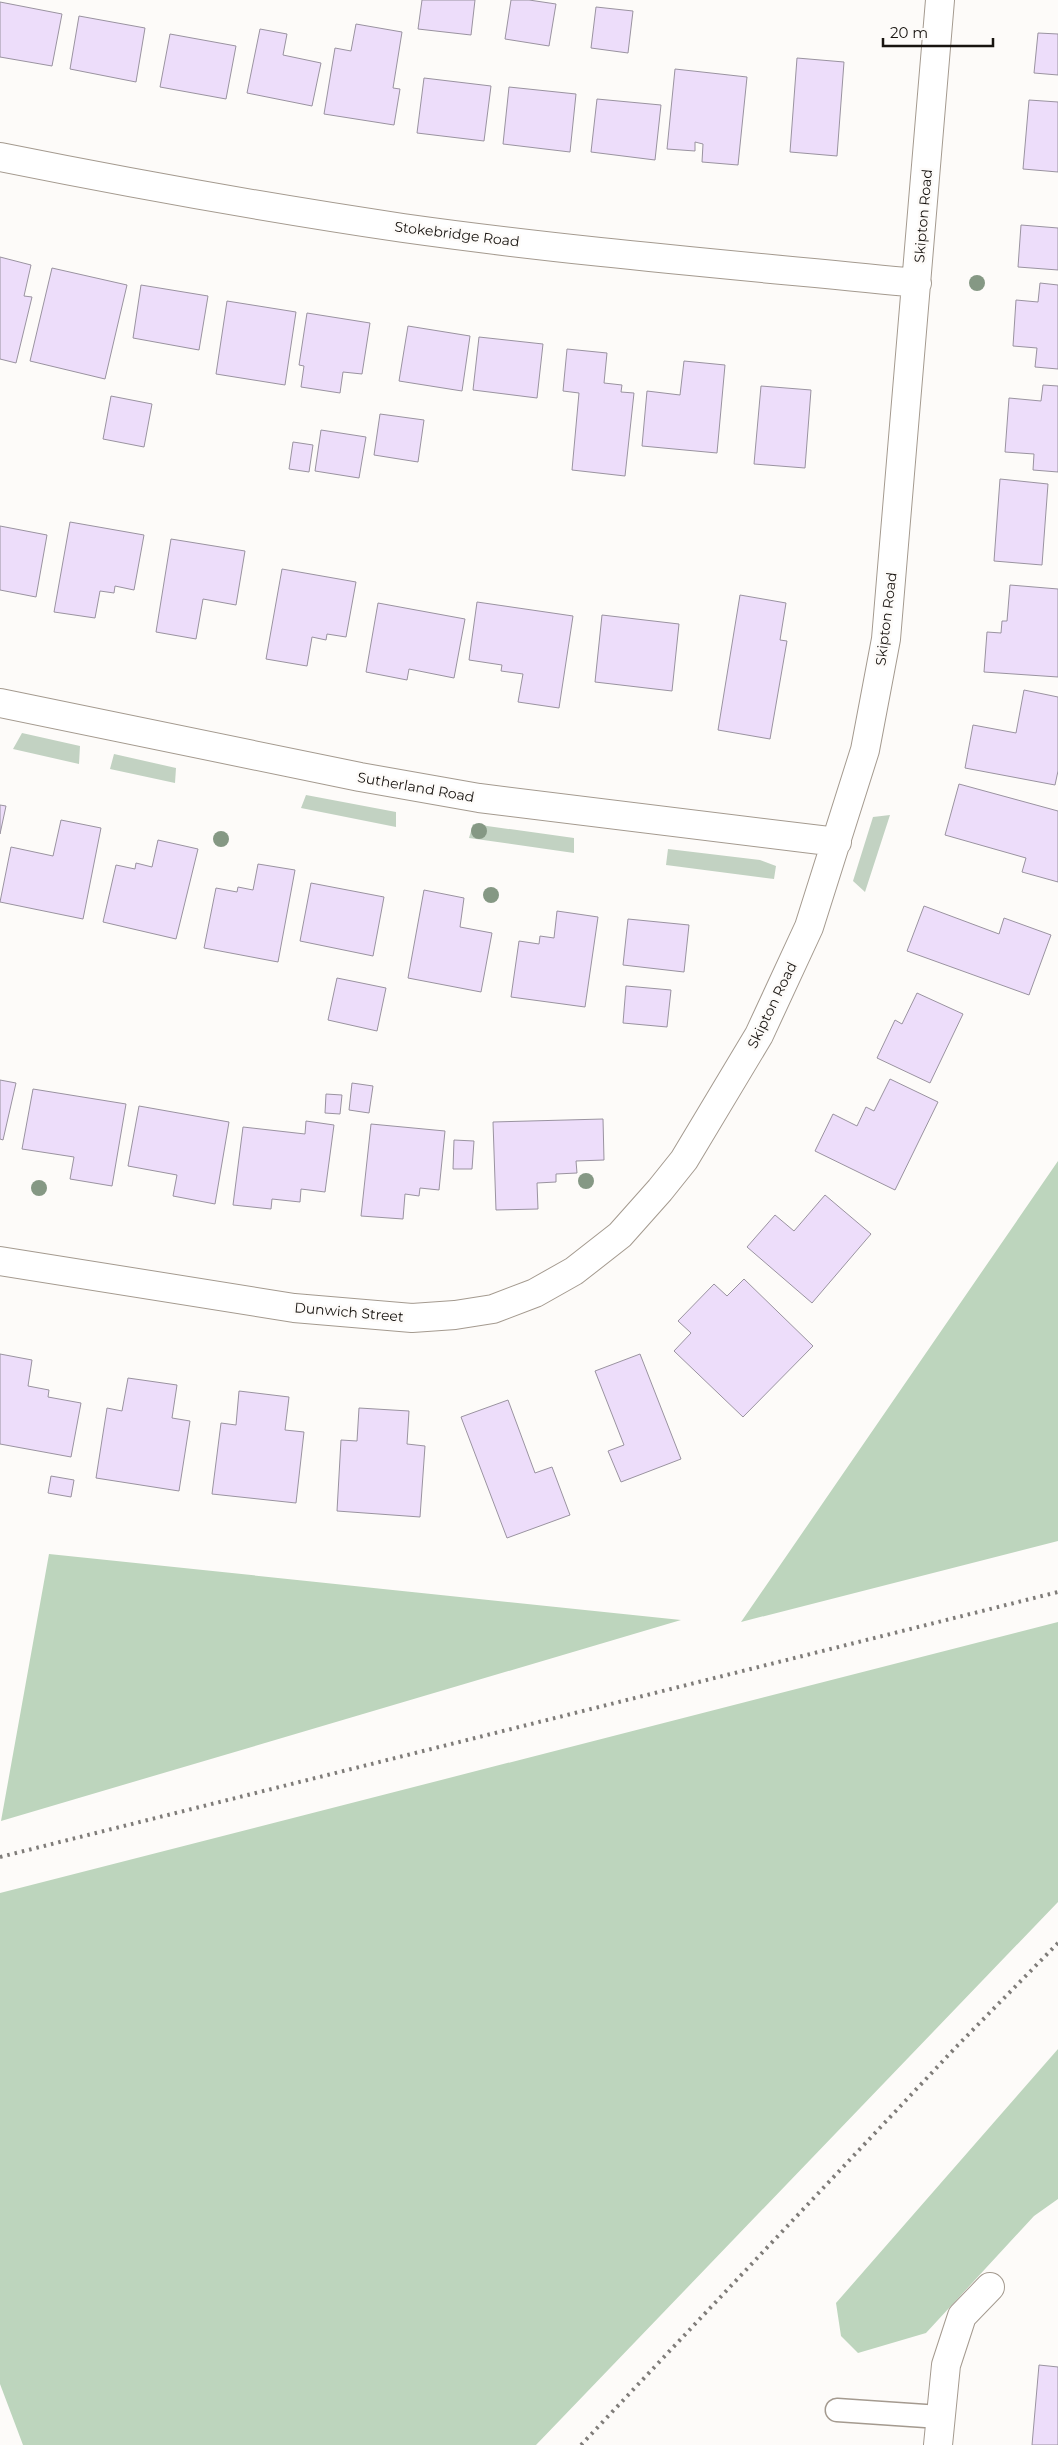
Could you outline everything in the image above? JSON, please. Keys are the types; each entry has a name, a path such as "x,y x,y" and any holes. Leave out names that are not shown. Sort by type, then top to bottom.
{"street":[{"name":"Skipton Road","path":"660,1190 684,1160 759,1035 809,927 838,842 864,750 886,639 940,0"},
{"name":"Stokebridge Road","path":"0,157 180,193 404,228 581,250 917,283"},
{"name":"Sutherland Road","path":"0,703 360,777 479,798 838,842"},
{"name":"Dunwich Street","path":"0,1261 294,1308 394,1317 455,1315 493,1309 535,1293 574,1271 620,1235 660,1190"},
{"path":"938,2445 946,2365 962,2316 990,2287"}],"lane":[{"path":"837,2410 940,2417"}],"green space":[{"path":"22,733 80,746 79,764 13,749"},
{"path":"114,754 176,768 175,783 110,769"},
{"path":"306,795 396,812 396,827 301,808"},
{"path":"890,815 865,892 853,881 873,817"},
{"path":"473,824 574,838 574,853 469,838"},
{"path":"668,849 760,860 776,866 774,879 666,865"},
{"path":"1058,1161 1058,1541 741,1622"},
{"path":"49,1554 681,1620 1,1821"},
{"path":"1058,1622 1058,1902 536,2445 23,2445 0,2384 0,1893"},
{"path":"1058,2049 1058,2199 1034,2216 926,2333 858,2353 841,2336 836,2303"}],"building":[{"path":"422,0 475,0 471,35 418,29"},
{"path":"511,0 529,0 556,4 549,46 505,39"},
{"path":"0,2 62,14 52,66 0,57"},
{"path":"596,7 633,11 628,53 591,48"},
{"path":"79,16 145,28 136,82 70,69"},
{"path":"356,24 402,32 393,88 400,89 394,125 324,114 335,48 351,51"},
{"path":"260,29 287,34 283,55 321,63 312,106 247,93"},
{"path":"1038,33 1058,34 1058,75 1034,73"},
{"path":"170,34 236,46 226,99 160,87"},
{"path":"797,58 844,62 837,156 790,152"},
{"path":"675,69 747,77 738,165 702,162 703,144 695,142 695,151 667,149"},
{"path":"424,78 491,86 484,141 417,133"},
{"path":"509,87 576,94 570,152 503,144"},
{"path":"597,99 661,105 655,160 591,152"},
{"path":"1029,100 1058,102 1058,172 1023,169"},
{"path":"1021,225 1058,228 1058,270 1018,267"},
{"path":"0,257 31,265 24,296 32,297 16,363 0,359"},
{"path":"52,268 127,285 105,379 30,361"},
{"path":"1040,283 1058,285 1058,369 1035,367 1037,348 1013,346 1016,300 1038,302"},
{"path":"141,285 208,296 199,350 133,338"},
{"path":"227,301 296,312 285,385 216,374"},
{"path":"307,313 370,323 362,374 343,372 340,393 301,387 304,366 299,365"},
{"path":"408,326 470,336 462,391 399,381"},
{"path":"479,337 543,344 537,398 473,390"},
{"path":"567,349 607,353 604,383 622,385 621,392 634,393 625,476 572,470 579,393 563,391"},
{"path":"684,361 725,365 717,453 642,446 647,391 680,395"},
{"path":"1043,385 1058,386 1058,472 1033,470 1034,454 1005,452 1009,398 1041,401"},
{"path":"761,386 811,390 805,468 754,464"},
{"path":"111,396 152,404 144,447 103,439"},
{"path":"380,414 424,420 418,462 374,455"},
{"path":"321,430 366,437 359,478 315,471"},
{"path":"293,442 313,445 309,472 289,469"},
{"path":"1000,479 1048,484 1042,565 994,561"},
{"path":"70,522 144,535 134,590 115,586 114,593 100,591 95,618 54,612"},
{"path":"0,526 47,535 36,597 0,590"},
{"path":"171,539 245,551 236,605 203,599 196,639 156,632"},
{"path":"282,569 356,582 346,637 327,634 326,640 312,637 307,666 266,659"},
{"path":"1010,585 1058,589 1058,677 984,672 987,632 1001,633 1002,621 1007,621"},
{"path":"740,595 786,603 780,640 787,641 770,739 718,730"},
{"path":"477,602 573,616 559,708 518,702 523,674 501,671 502,665 469,660"},
{"path":"378,603 465,619 454,678 409,669 407,680 366,672"},
{"path":"602,615 679,624 672,691 595,682"},
{"path":"1024,690 1058,697 1058,771 1055,785 965,768 973,725 1016,733"},
{"path":"959,784 1058,811 1058,882 1022,872 1026,858 945,835"},
{"path":"0,805 6,806 0,834"},
{"path":"61,820 101,828 83,919 0,902 11,847 53,856"},
{"path":"158,840 198,849 176,939 103,922 116,865 135,869 136,863 152,867"},
{"path":"258,864 295,870 278,962 204,948 216,888 237,892 238,887 253,890"},
{"path":"311,883 384,897 373,956 300,941"},
{"path":"424,890 464,898 460,927 492,933 481,992 408,978"},
{"path":"924,906 999,934 1004,918 1051,935 1029,995 907,951"},
{"path":"557,911 598,917 585,1007 511,997 519,941 539,944 540,936 554,938"},
{"path":"628,919 689,925 684,972 623,965"},
{"path":"337,978 386,988 377,1031 328,1020"},
{"path":"626,986 671,990 667,1027 623,1023"},
{"path":"917,993 963,1014 930,1083 877,1058 895,1020 902,1024"},
{"path":"890,1079 938,1102 895,1190 815,1151 833,1114 857,1126 866,1107 874,1111"},
{"path":"0,1080 16,1083 3,1140 0,1139"},
{"path":"352,1083 373,1086 369,1113 349,1110"},
{"path":"33,1089 126,1104 112,1186 70,1179 74,1157 22,1149"},
{"path":"326,1094 342,1095 340,1114 325,1113"},
{"path":"139,1106 229,1122 215,1204 173,1196 177,1175 128,1166"},
{"path":"603,1119 604,1160 576,1161 577,1173 556,1174 556,1182 537,1183 538,1209 496,1210 493,1122"},
{"path":"306,1121 334,1125 325,1192 301,1189 300,1202 272,1199 271,1209 233,1205 243,1127 305,1134"},
{"path":"371,1124 445,1131 439,1190 420,1188 419,1196 405,1194 403,1219 361,1216"},
{"path":"454,1140 474,1141 472,1169 453,1169"},
{"path":"825,1195 871,1234 812,1303 747,1247 775,1215 794,1231"},
{"path":"744,1279 813,1346 743,1417 674,1351 691,1333 678,1321 714,1284 727,1296"},
{"path":"0,1354 32,1360 28,1386 49,1390 48,1397 81,1403 71,1457 0,1444"},
{"path":"640,1354 681,1459 621,1482 608,1451 624,1445 595,1371"},
{"path":"128,1378 177,1385 172,1418 190,1421 179,1491 96,1478 107,1408 122,1411"},
{"path":"239,1391 289,1397 285,1430 304,1432 296,1503 212,1494 221,1423 236,1425"},
{"path":"508,1400 535,1473 552,1467 570,1515 507,1538 461,1417"},
{"path":"359,1408 409,1411 407,1444 425,1446 420,1517 337,1511 341,1440 357,1441"},
{"path":"51,1476 74,1480 71,1497 48,1493"},
{"path":"1039,2365 1058,2367 1058,2445 1032,2445"}],"railway":[{"path":"0,1857 1058,1592"},
{"path":"581,2445 958,2045 1058,1943"}]}
